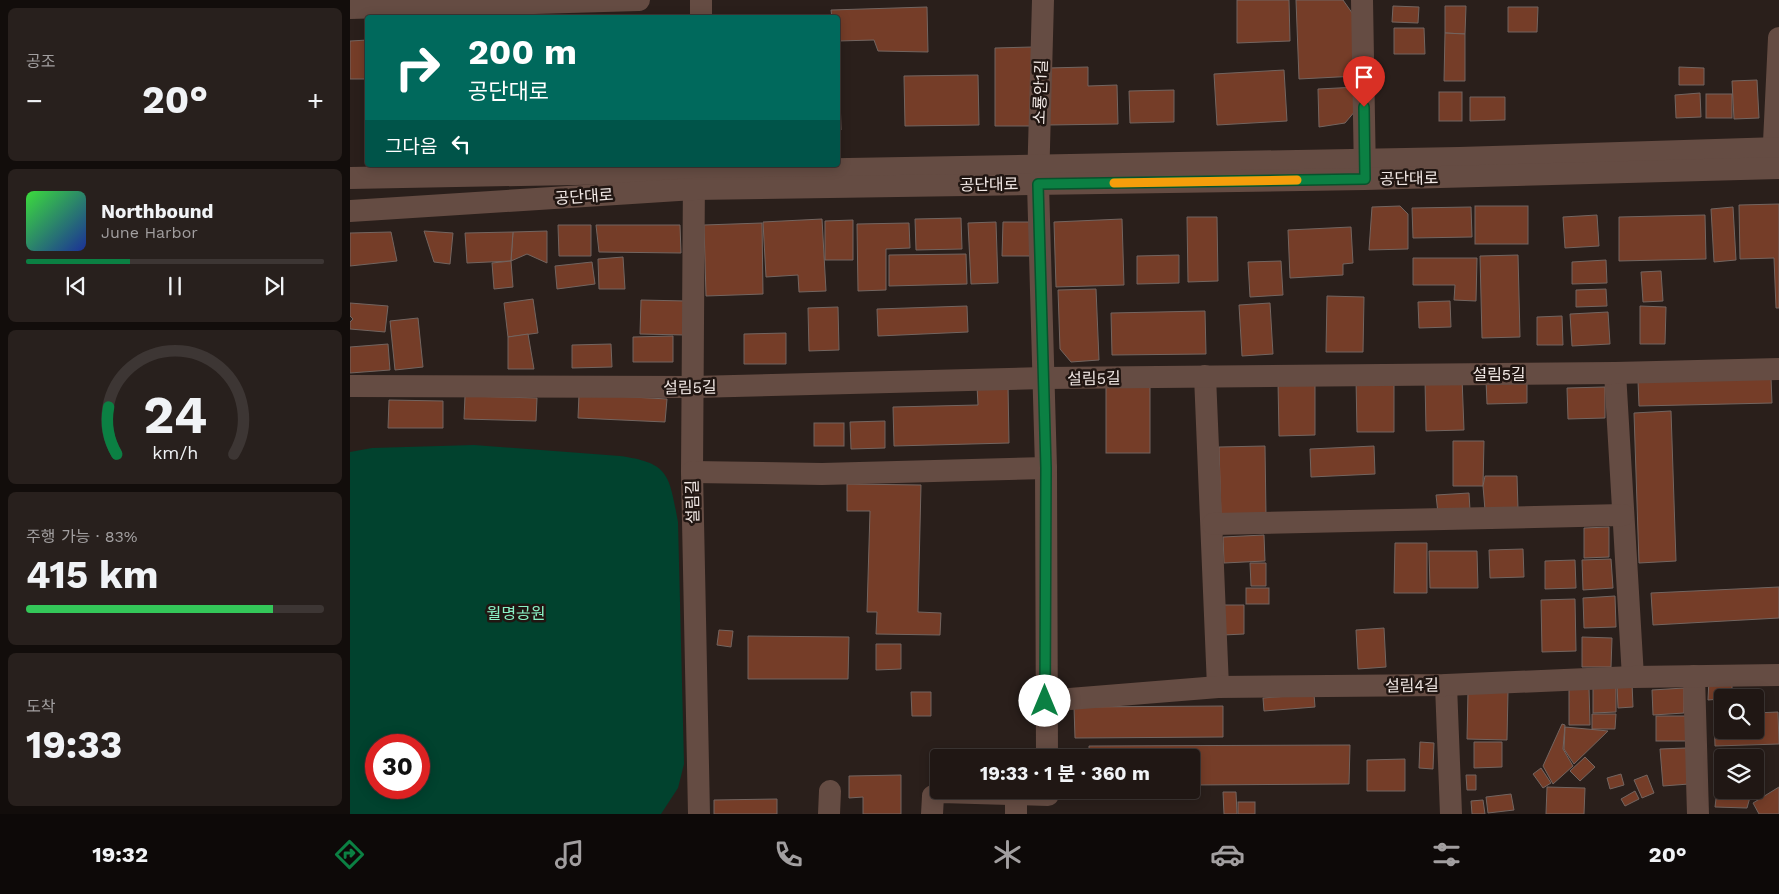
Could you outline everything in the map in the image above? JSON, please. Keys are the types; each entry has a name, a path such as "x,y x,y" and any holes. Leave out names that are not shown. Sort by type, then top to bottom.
{"street":[{"path":"350,8 510,2 639,0"},
{"path":"700,15 701,0"},
{"name":"소룡안1길","path":"1043,0 1038,175 1046,468 1045,701 1047,749"},
{"path":"1362,0 1365,170"},
{"path":"1776,158 1779,38"},
{"name":"공단대로","path":"350,178 1038,175 1365,170 1776,158"},
{"name":"공단대로","path":"350,211 694,175"},
{"name":"설림길","path":"694,175 692,472 698,814"},
{"name":"설림5길","path":"350,386 694,387 1044,378 1615,373 1779,369"},
{"path":"1615,373 1633,677"},
{"path":"1205,376 1213,524 1218,688"},
{"path":"692,472 822,474 1046,468"},
{"path":"1213,524 1623,515"},
{"name":"설림4길","path":"1045,701 1218,688 1446,685 1633,677 1779,675"},
{"path":"1694,676 1698,814"},
{"path":"1446,685 1450,814"},
{"path":"829,814 830,791"},
{"path":"932,814 933,796 941,792 1016,804 1048,800"}],"green space":[{"name":"월명공원","path":"474,445 620,456 649,463 664,474 669,482 678,522 684,764 678,788 661,814 350,814 350,452 372,448"}],"building":[{"path":"1237,0 1289,0 1290,41 1237,43"},
{"path":"1296,0 1343,0 1355,17 1357,76 1299,79"},
{"path":"1393,6 1419,7 1418,23 1392,22"},
{"path":"1445,6 1466,6 1465,34 1445,33"},
{"path":"927,7 928,52 878,51 874,40 840,41 840,15 832,15 831,10"},
{"path":"1508,7 1538,7 1537,32 1508,32"},
{"path":"1394,28 1424,28 1425,54 1394,54"},
{"path":"1445,33 1465,34 1465,81 1444,81"},
{"path":"365,40 365,79 350,79 350,41"},
{"path":"1032,47 1032,126 995,126 995,48"},
{"path":"1088,67 1088,86 1117,85 1118,124 1048,125 1048,68"},
{"path":"1679,67 1704,68 1704,85 1679,85"},
{"path":"1284,70 1287,121 1217,125 1214,74"},
{"path":"978,75 979,125 905,126 904,76"},
{"path":"1757,80 1759,118 1734,119 1732,81"},
{"path":"1358,87 1356,110 1345,123 1319,127 1318,89"},
{"path":"1174,90 1174,122 1130,123 1129,91"},
{"path":"1439,92 1462,92 1462,121 1439,121"},
{"path":"1700,93 1701,117 1676,118 1675,95"},
{"path":"1706,94 1732,94 1732,118 1706,118"},
{"path":"840,95 841,130 840,130"},
{"path":"1470,97 1505,97 1505,120 1470,121"},
{"path":"1779,204 1779,308 1776,308 1774,258 1740,259 1739,205"},
{"path":"1400,206 1408,214 1408,249 1369,250 1372,207"},
{"path":"1475,206 1528,206 1528,244 1475,244"},
{"path":"1471,207 1472,237 1413,238 1412,208"},
{"path":"1733,207 1736,260 1714,262 1711,209"},
{"path":"1597,215 1599,246 1565,248 1563,217"},
{"path":"1705,215 1706,259 1619,261 1619,217"},
{"path":"1187,217 1217,217 1218,281 1188,282"},
{"path":"961,218 962,249 916,250 915,219"},
{"path":"822,219 826,291 799,292 798,275 766,277 763,222"},
{"path":"1122,219 1124,285 1056,287 1054,222"},
{"path":"853,220 853,260 825,260 825,221"},
{"path":"996,222 998,283 971,284 968,223"},
{"path":"1003,222 1034,222 1033,256 1002,256"},
{"path":"762,223 763,294 706,296 704,225"},
{"path":"909,223 910,248 886,249 886,290 858,291 857,224"},
{"path":"558,225 591,225 591,256 559,256"},
{"path":"596,225 680,225 681,253 599,252"},
{"path":"1351,227 1353,263 1343,264 1343,275 1290,278 1288,230"},
{"path":"424,231 453,233 450,264 434,262"},
{"path":"547,231 547,263 527,254 511,261 513,232"},
{"path":"391,232 397,261 350,266 350,233"},
{"path":"513,232 511,261 467,263 465,233"},
{"path":"966,254 967,284 889,286 889,255"},
{"path":"1179,255 1179,283 1137,284 1137,256"},
{"path":"1518,255 1520,337 1482,338 1480,256"},
{"path":"623,257 625,289 599,289 598,259"},
{"path":"1413,258 1477,258 1476,301 1454,300 1455,285 1413,285"},
{"path":"1606,260 1607,283 1572,284 1572,262"},
{"path":"511,261 513,287 494,289 492,263"},
{"path":"1281,261 1283,295 1250,297 1248,262"},
{"path":"592,262 595,284 557,289 555,266"},
{"path":"1661,271 1663,301 1643,302 1641,272"},
{"path":"1096,289 1099,360 1071,362 1060,349 1058,290"},
{"path":"1606,289 1607,306 1576,307 1576,290"},
{"path":"1327,296 1364,297 1363,352 1326,352"},
{"path":"533,299 538,333 508,337 504,303"},
{"path":"641,300 686,301 685,335 640,334"},
{"path":"1450,301 1451,327 1419,328 1418,302"},
{"path":"350,303 388,306 385,332 350,329 350,322 353,319 350,316"},
{"path":"1270,303 1273,354 1242,356 1239,305"},
{"path":"967,306 968,332 878,336 877,309"},
{"path":"1640,306 1666,307 1665,344 1640,344"},
{"path":"838,307 839,350 809,351 808,308"},
{"path":"1205,311 1206,354 1112,355 1111,313"},
{"path":"1608,312 1610,344 1572,346 1570,314"},
{"path":"1562,316 1563,345 1537,345 1537,317"},
{"path":"418,318 423,367 395,370 390,321"},
{"path":"786,333 786,364 744,364 744,334"},
{"path":"528,334 534,369 508,369 508,337"},
{"path":"673,336 673,362 633,362 633,337"},
{"path":"388,344 390,370 350,373 350,347"},
{"path":"611,344 612,367 572,368 572,345"},
{"path":"1394,377 1394,432 1357,432 1356,378"},
{"path":"1462,378 1464,430 1426,431 1425,379"},
{"path":"1527,378 1527,403 1487,404 1486,380"},
{"path":"1771,378 1772,403 1639,406 1638,381"},
{"path":"1278,381 1315,381 1315,435 1279,436"},
{"path":"1106,383 1150,383 1150,453 1106,453"},
{"path":"1008,385 1009,443 894,446 893,407 978,405 977,386"},
{"path":"1605,387 1605,418 1568,419 1567,388"},
{"path":"579,394 667,399 665,422 578,418"},
{"path":"465,396 537,398 536,421 464,419"},
{"path":"389,400 443,401 443,428 388,428"},
{"path":"1671,411 1676,561 1639,563 1634,413"},
{"path":"885,421 885,448 851,449 850,422"},
{"path":"814,423 844,423 844,446 814,446"},
{"path":"1453,441 1484,441 1483,486 1453,486"},
{"path":"1265,446 1266,516 1221,517 1219,447"},
{"path":"1374,446 1375,474 1311,477 1310,449"},
{"path":"1485,476 1517,476 1518,509 1485,510 1483,486"},
{"path":"847,484 921,485 918,612 941,613 940,635 876,634 877,612 867,612 870,511 847,511"},
{"path":"1469,493 1470,510 1438,513 1436,495"},
{"path":"1609,527 1609,557 1584,558 1584,528"},
{"path":"1264,535 1265,561 1224,563 1223,537"},
{"path":"1395,543 1427,543 1427,593 1394,593"},
{"path":"1523,549 1524,577 1490,578 1489,550"},
{"path":"1429,551 1477,551 1478,588 1430,588"},
{"path":"1611,559 1613,588 1583,590 1582,560"},
{"path":"1575,560 1576,588 1545,589 1545,561"},
{"path":"1250,563 1266,563 1266,586 1251,586"},
{"path":"1779,587 1779,618 1653,625 1651,593"},
{"path":"1246,588 1269,588 1269,604 1246,604"},
{"path":"1615,596 1616,627 1584,628 1583,598"},
{"path":"1575,599 1576,651 1542,652 1541,600"},
{"path":"1223,605 1244,605 1244,634 1223,635"},
{"path":"1384,628 1386,667 1358,669 1356,630"},
{"path":"719,630 733,631 731,647 717,645"},
{"path":"748,636 849,637 848,679 748,679"},
{"path":"1582,637 1612,638 1611,667 1582,667"},
{"path":"876,644 901,644 901,669 876,670"},
{"path":"1709,679 1732,680 1732,689 1714,689 1714,700 1708,700"},
{"path":"1632,683 1633,707 1618,708 1617,684"},
{"path":"1593,687 1616,687 1616,712 1593,713"},
{"path":"1569,688 1589,688 1590,725 1569,725"},
{"path":"1684,688 1684,713 1653,715 1652,690"},
{"path":"1468,691 1508,691 1507,740 1467,739"},
{"path":"911,692 931,692 931,716 912,716"},
{"path":"1314,694 1315,707 1264,711 1263,698"},
{"path":"1223,706 1223,737 1075,738 1074,707"},
{"path":"1778,712 1779,744 1715,746 1715,739 1764,739 1764,713"},
{"path":"1592,714 1616,714 1615,729 1592,729"},
{"path":"1656,716 1686,716 1686,741 1656,741"},
{"path":"1562,724 1565,725 1563,749 1573,766 1553,784 1543,766"},
{"path":"1565,727 1608,731 1574,764 1564,749"},
{"path":"1420,742 1434,743 1433,769 1419,768"},
{"path":"1474,742 1502,742 1502,767 1474,768"},
{"path":"1350,745 1349,784 1200,785 1200,749 1089,749 1089,746"},
{"path":"1686,748 1689,784 1663,786 1660,749"},
{"path":"1585,757 1595,767 1580,781 1570,771"},
{"path":"1405,759 1405,791 1367,791 1367,760"},
{"path":"1541,768 1551,783 1543,788 1533,774"},
{"path":"1621,774 1624,785 1610,789 1607,778"},
{"path":"901,775 901,814 863,814 863,797 849,798 849,776"},
{"path":"1466,775 1476,775 1476,790 1467,790"},
{"path":"1647,775 1654,793 1642,798 1634,780"},
{"path":"1547,787 1585,788 1584,814 1546,814"},
{"path":"1779,787 1779,814 1759,814 1753,803 1760,799 1764,799 1764,796"},
{"path":"1635,791 1639,799 1625,806 1621,799"},
{"path":"1223,792 1236,792 1237,814 1224,814"},
{"path":"1511,794 1514,810 1488,813 1486,797"},
{"path":"777,799 777,814 714,814 714,800"},
{"path":"1716,799 1750,799 1747,808 1715,807"},
{"path":"1483,800 1485,814 1472,814 1471,801"},
{"path":"1238,802 1255,802 1255,814 1238,814"}],"slow traffic":[{"path":"1114,183 1297,180"}],"route":[{"path":"1045,701 1046,468 1038,184 1365,179 1364,107"}]}
